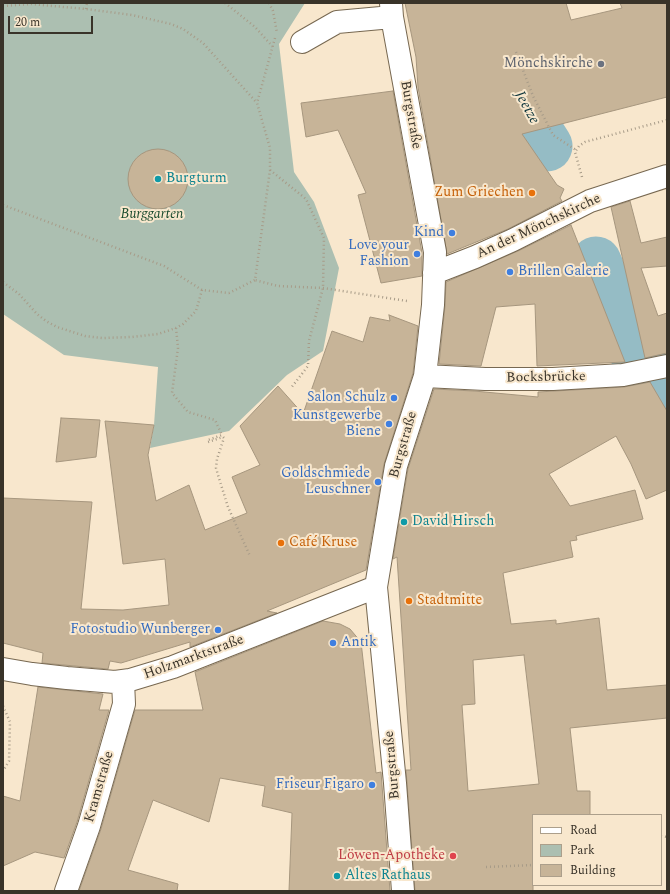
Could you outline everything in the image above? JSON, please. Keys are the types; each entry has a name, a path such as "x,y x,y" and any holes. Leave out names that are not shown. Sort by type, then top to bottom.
{"street":[{"path":"302,42 336,22 391,10"},
{"name":"Burgstraße","path":"391,10 435,252 433,305 425,376 396,466 376,588 395,783 403,891"},
{"name":"An der Mönchskirche","path":"434,273 513,240 590,201 667,176"},
{"name":"Bocksbrücke","path":"425,376 485,379 553,379 623,375 667,366"},
{"name":"Holzmarktstraße","path":"3,669 67,678 123,681 140,678 173,667 376,588"},
{"name":"Kramstraße","path":"66,891 89,826 124,704 123,681"}],"path":[{"path":"86,9 87,3"},
{"path":"225,3 255,27 273,46"},
{"path":"257,103 277,31 273,11 269,3"},
{"path":"3,6 31,4 132,15 171,24 183,29 203,43 257,103 270,148 270,170 256,280"},
{"path":"516,52 532,96 553,135 576,150"},
{"path":"590,201 575,152 579,146 585,142 667,120"},
{"path":"270,170 306,199 324,238 322,288 309,341 308,366 291,388"},
{"path":"3,205 164,266 202,290 229,293 256,280 278,286 322,288 433,305"},
{"path":"3,282 19,294 37,314 57,327 85,336 102,338 158,334 176,328 184,324 196,311 202,290"},
{"path":"176,328 178,348 172,393 188,412 215,420 222,435 208,440 208,442 223,437 224,438 217,459 216,468 228,507 250,556"},
{"path":"3,706 10,722 9,761 3,771"},
{"path":"486,867 532,865"}],"green space":[{"name":"Burggarten","path":"3,3 305,3 279,44 294,172 314,202 339,268 323,351 287,375 229,431 150,448 154,425 158,367 64,355 3,314"}],"building":[{"path":"405,3 566,3 571,20 622,8 620,3 667,3 667,97 522,134 557,185 564,189 560,198 562,201 508,229 447,254 418,87 416,57"},
{"path":"393,91 422,253 422,276 381,283 358,195 366,193 352,161 338,130 306,137 301,103"},
{"name":"Burgturm","path":"152,149 164,149 175,154 183,162 188,173 186,191 175,204 164,209 152,209 141,204 133,196 128,185 128,173 133,162 141,154"},
{"path":"630,201 641,243 667,237 667,266 641,268 658,316 667,313 667,353 645,358 611,207"},
{"path":"571,225 625,362 537,366 535,304 496,307 481,366 439,364 446,282 518,251"},
{"path":"389,315 418,326 413,373 384,464 366,570 267,611 277,613 190,647 190,642 121,663 110,661 108,669 42,663 43,653 3,643 3,498 92,502 81,609 123,610 169,605 165,559 123,564 105,421 154,425 148,455 156,501 189,485 205,530 247,513 232,477 260,465 240,426 278,386 303,414 332,331 363,342 370,317 390,321"},
{"path":"650,382 667,411 667,490 646,499 631,464 616,436 549,474 570,506 635,490 643,519 576,536 577,540 570,541 573,557 503,573 511,624 556,620 556,624 599,618 607,690 667,685 667,718 570,728 577,791 590,791 590,814 532,814 533,891 415,891 406,770 411,770 397,557 393,559 408,469 434,389 538,397 538,392 624,387","holes":["524,655 539,784 468,791 462,705 475,704 473,660"]},
{"path":"61,418 100,420 96,457 56,462"},
{"path":"323,621 340,624 350,629 361,642 376,773 381,772 390,891 289,891 292,813 262,806 265,786 220,778 209,822 153,800 128,870 178,884 177,891 79,891 101,829 135,710 203,710 195,672"},
{"path":"38,687 103,694 99,710 109,710 77,822 64,858 35,852 3,866 3,796 20,801"}],"waterway":[{"name":"Jeetze","path":"477,3 489,40 533,124 547,146"},
{"name":"Jeetze","path":"596,262 637,358 663,381 667,387"}],"place":[{"name":"Mönchskirche","path":"601,64"},
{"name":"Burgturm","path":"158,179"},
{"name":"Zum Griechen","path":"532,193"},
{"name":"Kind","path":"452,233"},
{"name":"Love your Fashion","path":"417,254"},
{"name":"Brillen Galerie","path":"510,272"},
{"name":"Salon Schulz","path":"394,398"},
{"name":"Kunstgewerbe Biene","path":"389,424"},
{"name":"Goldschmiede Leuschner","path":"378,482"},
{"name":"David Hirsch","path":"404,522"},
{"name":"Café Kruse","path":"281,543"},
{"name":"Stadtmitte","path":"409,601"},
{"name":"Fotostudio Wunberger","path":"218,630"},
{"name":"Antik","path":"333,643"},
{"name":"Friseur Figaro","path":"372,785"},
{"name":"Löwen-Apotheke","path":"453,856"},
{"name":"Altes Rathaus","path":"337,876"}]}
